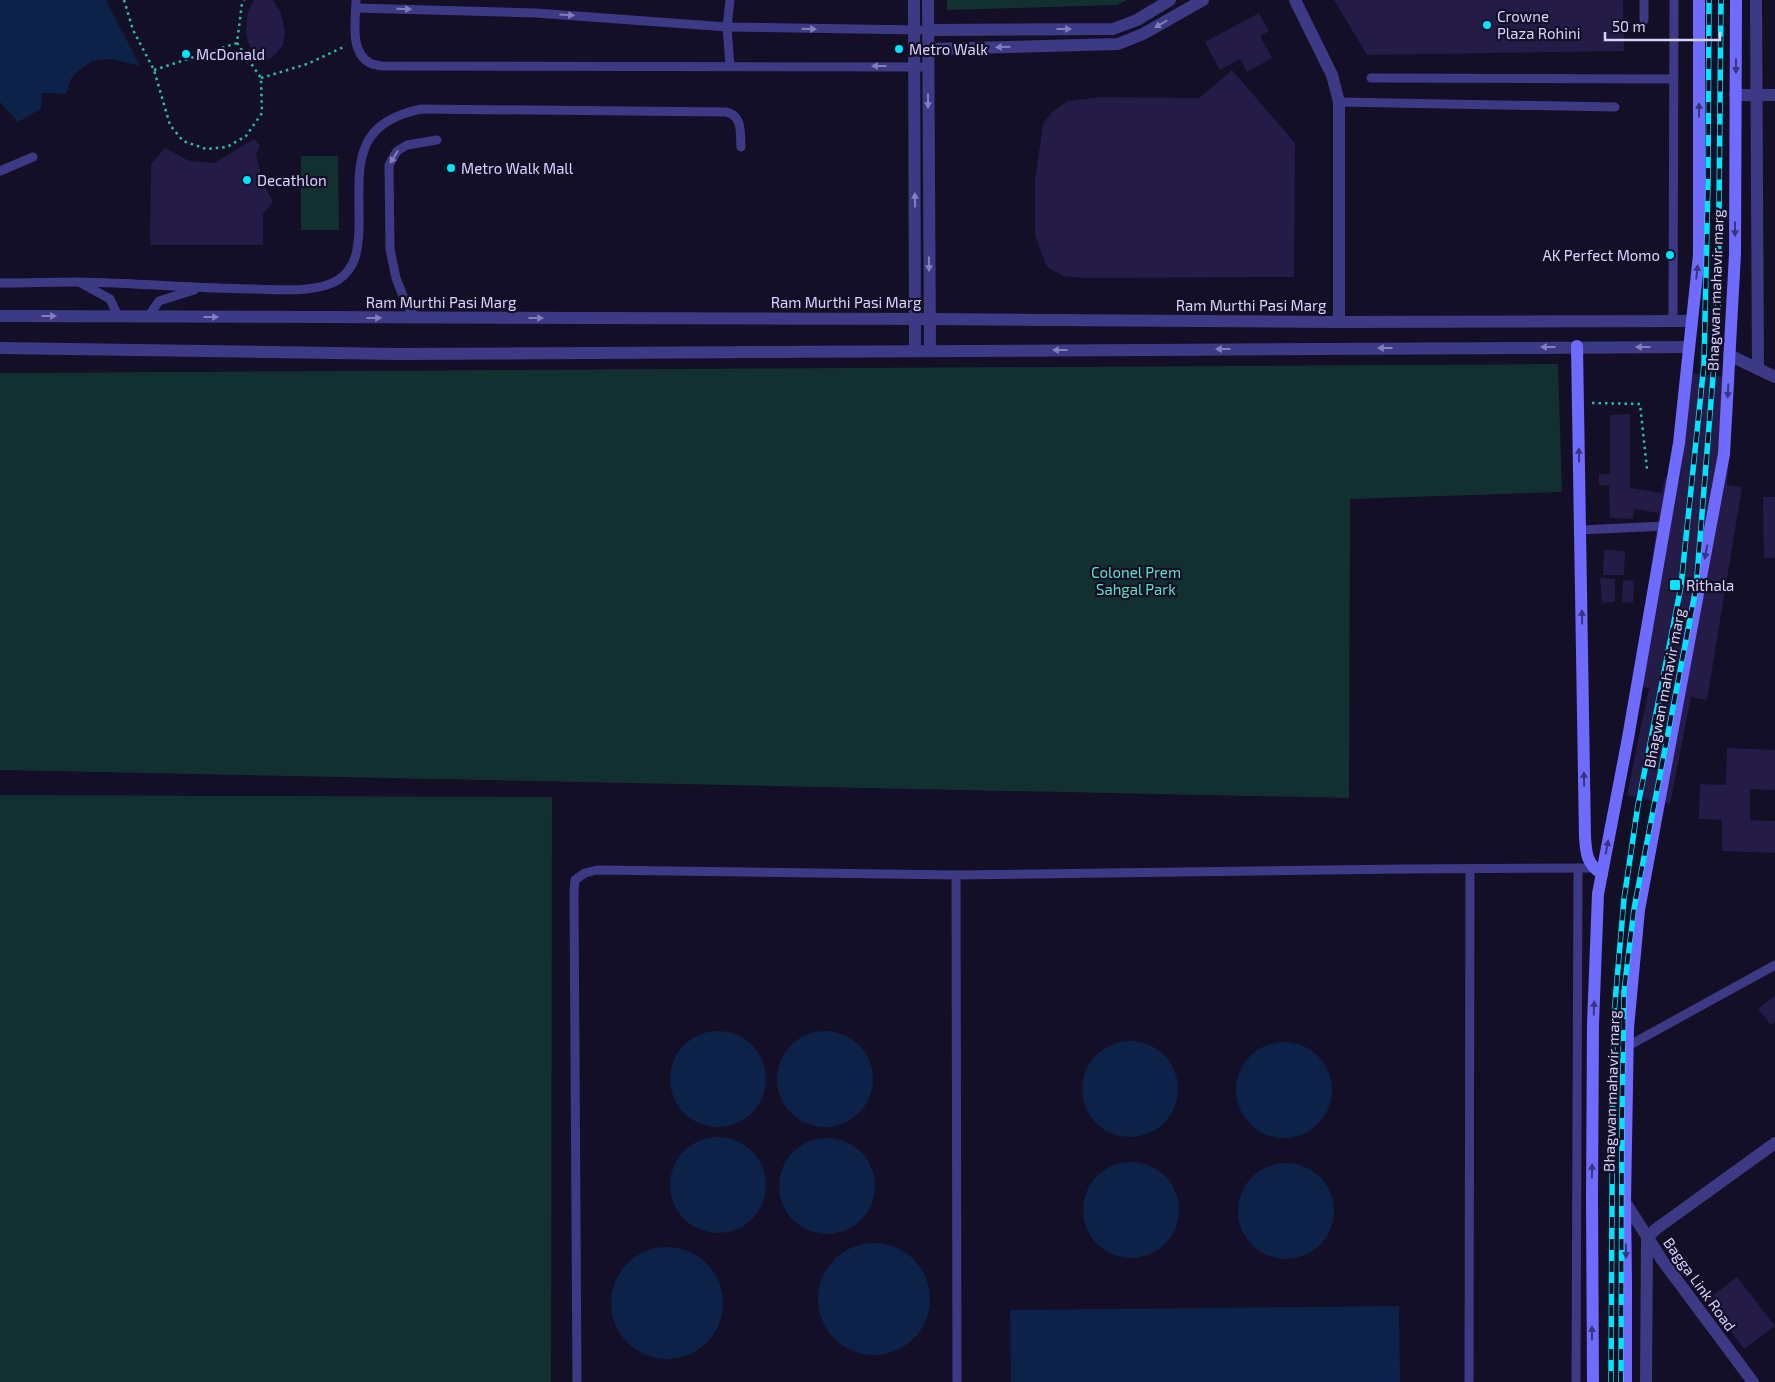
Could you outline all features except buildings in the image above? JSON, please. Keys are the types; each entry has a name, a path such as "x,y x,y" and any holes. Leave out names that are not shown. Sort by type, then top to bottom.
{"main road":[{"name":"Bhagwan mahavir marg","path":"1593,1382 1592,1198 1597,871 1628,738 1679,443 1698,255 1698,0"},
{"name":"Bhagwan mahavir marg","path":"1626,1382 1624,1202 1628,1028 1639,910 1724,454 1735,254 1736,0"},
{"path":"1577,346 1585,837 1588,860 1597,871"}],"street":[{"path":"914,0 915,351"},
{"path":"928,0 930,351"},
{"path":"928,30 1113,29 1137,20 1170,0"},
{"path":"928,48 1118,44 1143,34 1203,0"},
{"path":"1295,0 1332,75 1339,102 1339,322"},
{"path":"1756,0 1758,369"},
{"path":"1736,95 1775,95"},
{"name":"Ram Murthi Pasi Marg","path":"0,316 1339,322 1692,321"},
{"path":"0,348 397,354 1577,346 1689,347"},
{"path":"1730,355 1775,377"},
{"path":"1646,1382 1647,1238 1656,1229 1775,1143"},
{"name":"Bagga Link Road","path":"1624,1202 1662,1260 1753,1382"}],"lane":[{"path":"730,0 728,27 730,66"},
{"path":"1644,0 1644,20"},
{"path":"1673,321 1674,0"},
{"path":"928,30 728,27 536,13 356,4 355,41 361,55 370,63 382,66 928,67"},
{"path":"1371,78 1673,79"},
{"path":"1339,102 1615,107"},
{"path":"0,284 80,282 201,288 296,289 316,287 337,281 348,272 355,262 358,246 360,166 364,148 373,132 387,121 402,113 421,109 726,112 733,114 740,125 741,147"},
{"path":"415,318 405,301 396,278 390,250 389,165 397,151 406,145 437,140"},
{"path":"0,172 33,157"},
{"path":"80,282 110,299 118,316"},
{"path":"148,316 159,301 201,288"},
{"path":"1580,530 1665,526"},
{"path":"577,1382 574,892 575,880 585,872 597,870 956,875 1470,868 1578,868 1597,871"},
{"path":"1469,1382 1470,868"},
{"path":"1576,1382 1578,868"},
{"path":"956,875 957,1382"},
{"path":"1628,1046 1775,965"}],"path":[{"path":"124,0 133,30 154,70 170,125 183,141 206,148 227,146 246,136 262,113 261,78 237,43 244,0"},
{"path":"261,78 307,64 355,41"},
{"path":"154,70 237,43"},
{"path":"1578,403 1640,404 1646,469"}],"green space":[{"path":"947,0 1127,0 1117,5 947,10"},
{"path":"301,156 338,156 339,230 301,230"},
{"name":"Colonel Prem Sahgal Park","path":"1558,364 1562,492 1350,499 1349,798 0,770 0,373"},
{"path":"0,795 552,797 551,1382 0,1382"}],"water":[{"path":"0,0 106,0 140,66 111,59 92,61 78,71 71,79 66,94 42,93 41,109 18,122 0,102"},
{"path":"718,1031 736,1035 752,1045 762,1061 766,1079 762,1097 752,1113 736,1123 718,1127 700,1123 684,1113 674,1097 670,1079 674,1061 684,1045 700,1035"},
{"path":"825,1031 843,1035 859,1045 869,1061 873,1079 869,1097 859,1113 843,1123 825,1127 807,1123 791,1113 781,1097 777,1079 781,1061 791,1045 807,1035"},
{"path":"1130,1041 1148,1045 1164,1055 1174,1071 1178,1089 1174,1107 1164,1123 1148,1133 1130,1137 1112,1133 1096,1123 1086,1107 1082,1089 1086,1071 1096,1055 1112,1045"},
{"path":"1284,1042 1302,1046 1318,1056 1328,1072 1332,1090 1328,1108 1318,1124 1302,1134 1284,1138 1266,1134 1250,1124 1240,1108 1236,1090 1240,1072 1250,1056 1266,1046"},
{"path":"718,1137 736,1141 752,1151 762,1167 766,1185 762,1203 752,1219 736,1229 718,1233 700,1229 684,1219 674,1203 670,1185 674,1167 684,1151 700,1141"},
{"path":"827,1138 845,1142 861,1152 871,1168 875,1186 871,1204 861,1220 845,1230 827,1234 809,1230 793,1220 783,1204 779,1186 783,1168 793,1152 809,1142"},
{"path":"1131,1162 1149,1166 1165,1176 1175,1192 1179,1210 1175,1228 1165,1244 1149,1254 1131,1258 1113,1254 1097,1244 1087,1228 1083,1210 1087,1192 1097,1176 1113,1166"},
{"path":"1286,1163 1304,1167 1320,1177 1330,1193 1334,1211 1330,1229 1320,1245 1304,1255 1286,1259 1268,1255 1252,1245 1242,1229 1238,1211 1242,1193 1252,1177 1268,1167"},
{"path":"874,1243 896,1247 914,1259 926,1277 930,1299 926,1321 914,1339 896,1351 874,1355 852,1351 834,1339 822,1321 818,1299 822,1277 834,1259 852,1247"},
{"path":"667,1247 689,1251 707,1263 719,1281 723,1303 719,1325 707,1343 689,1355 667,1359 645,1355 627,1343 615,1325 611,1303 615,1281 627,1263 645,1251"},
{"path":"1399,1306 1400,1382 1011,1382 1010,1310"}],"railway":[{"path":"1611,1382 1613,1026 1624,899 1638,805 1681,586 1704,364 1709,0"},
{"path":"1621,1382 1624,991 1634,909 1696,589 1718,314 1721,0"}],"place":[{"name":"Crowne Plaza Rohini","path":"1487,25"},
{"name":"Metro Walk","path":"899,49"},
{"name":"McDonald","path":"186,54"},
{"name":"Metro Walk Mall","path":"451,168"},
{"name":"Decathlon","path":"247,180"},
{"name":"AK Perfect Momo","path":"1670,255"},
{"name":"Rithala","path":"1675,585"}]}
